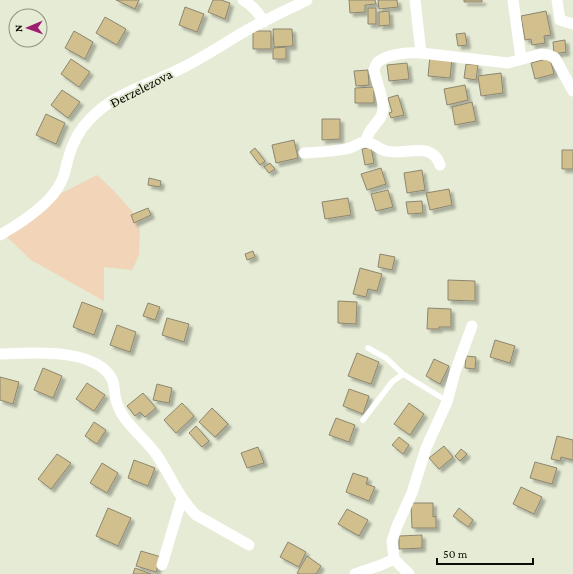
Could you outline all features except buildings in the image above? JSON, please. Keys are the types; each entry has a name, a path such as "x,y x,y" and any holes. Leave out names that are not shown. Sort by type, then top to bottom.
{"street":[{"path":"243,0 250,4 258,12 264,22"},
{"name":"Đerzelezova","path":"0,235 14,227 31,214 56,190 62,182 74,143 81,130 99,111 123,95 182,68 264,22 307,0"},
{"path":"415,0 421,53"},
{"path":"513,0 521,60"},
{"path":"557,0 560,20 573,24"},
{"path":"366,142 366,135 383,110 374,70 378,62 390,56 410,52 508,62 541,54 554,58 573,91"},
{"path":"304,153 351,148 360,143 366,142 388,152 427,151 434,153 438,158 440,165"},
{"path":"409,574 394,559 392,541 397,526 412,494 426,448 448,402 454,372 472,326"},
{"path":"0,354 25,353 61,355 84,358 99,365 112,380 116,402 123,415 155,454 182,498 196,515 249,545"},
{"path":"162,565 182,498"},
{"path":"355,574 394,559"}],"lane":[{"path":"368,348 386,358 403,374 448,402"},
{"path":"364,420 392,382 403,374"}],"shaded area":[{"path":"97,175 132,211 140,230 139,255 132,270 104,267 104,301 31,260 6,236 60,194"}]}
